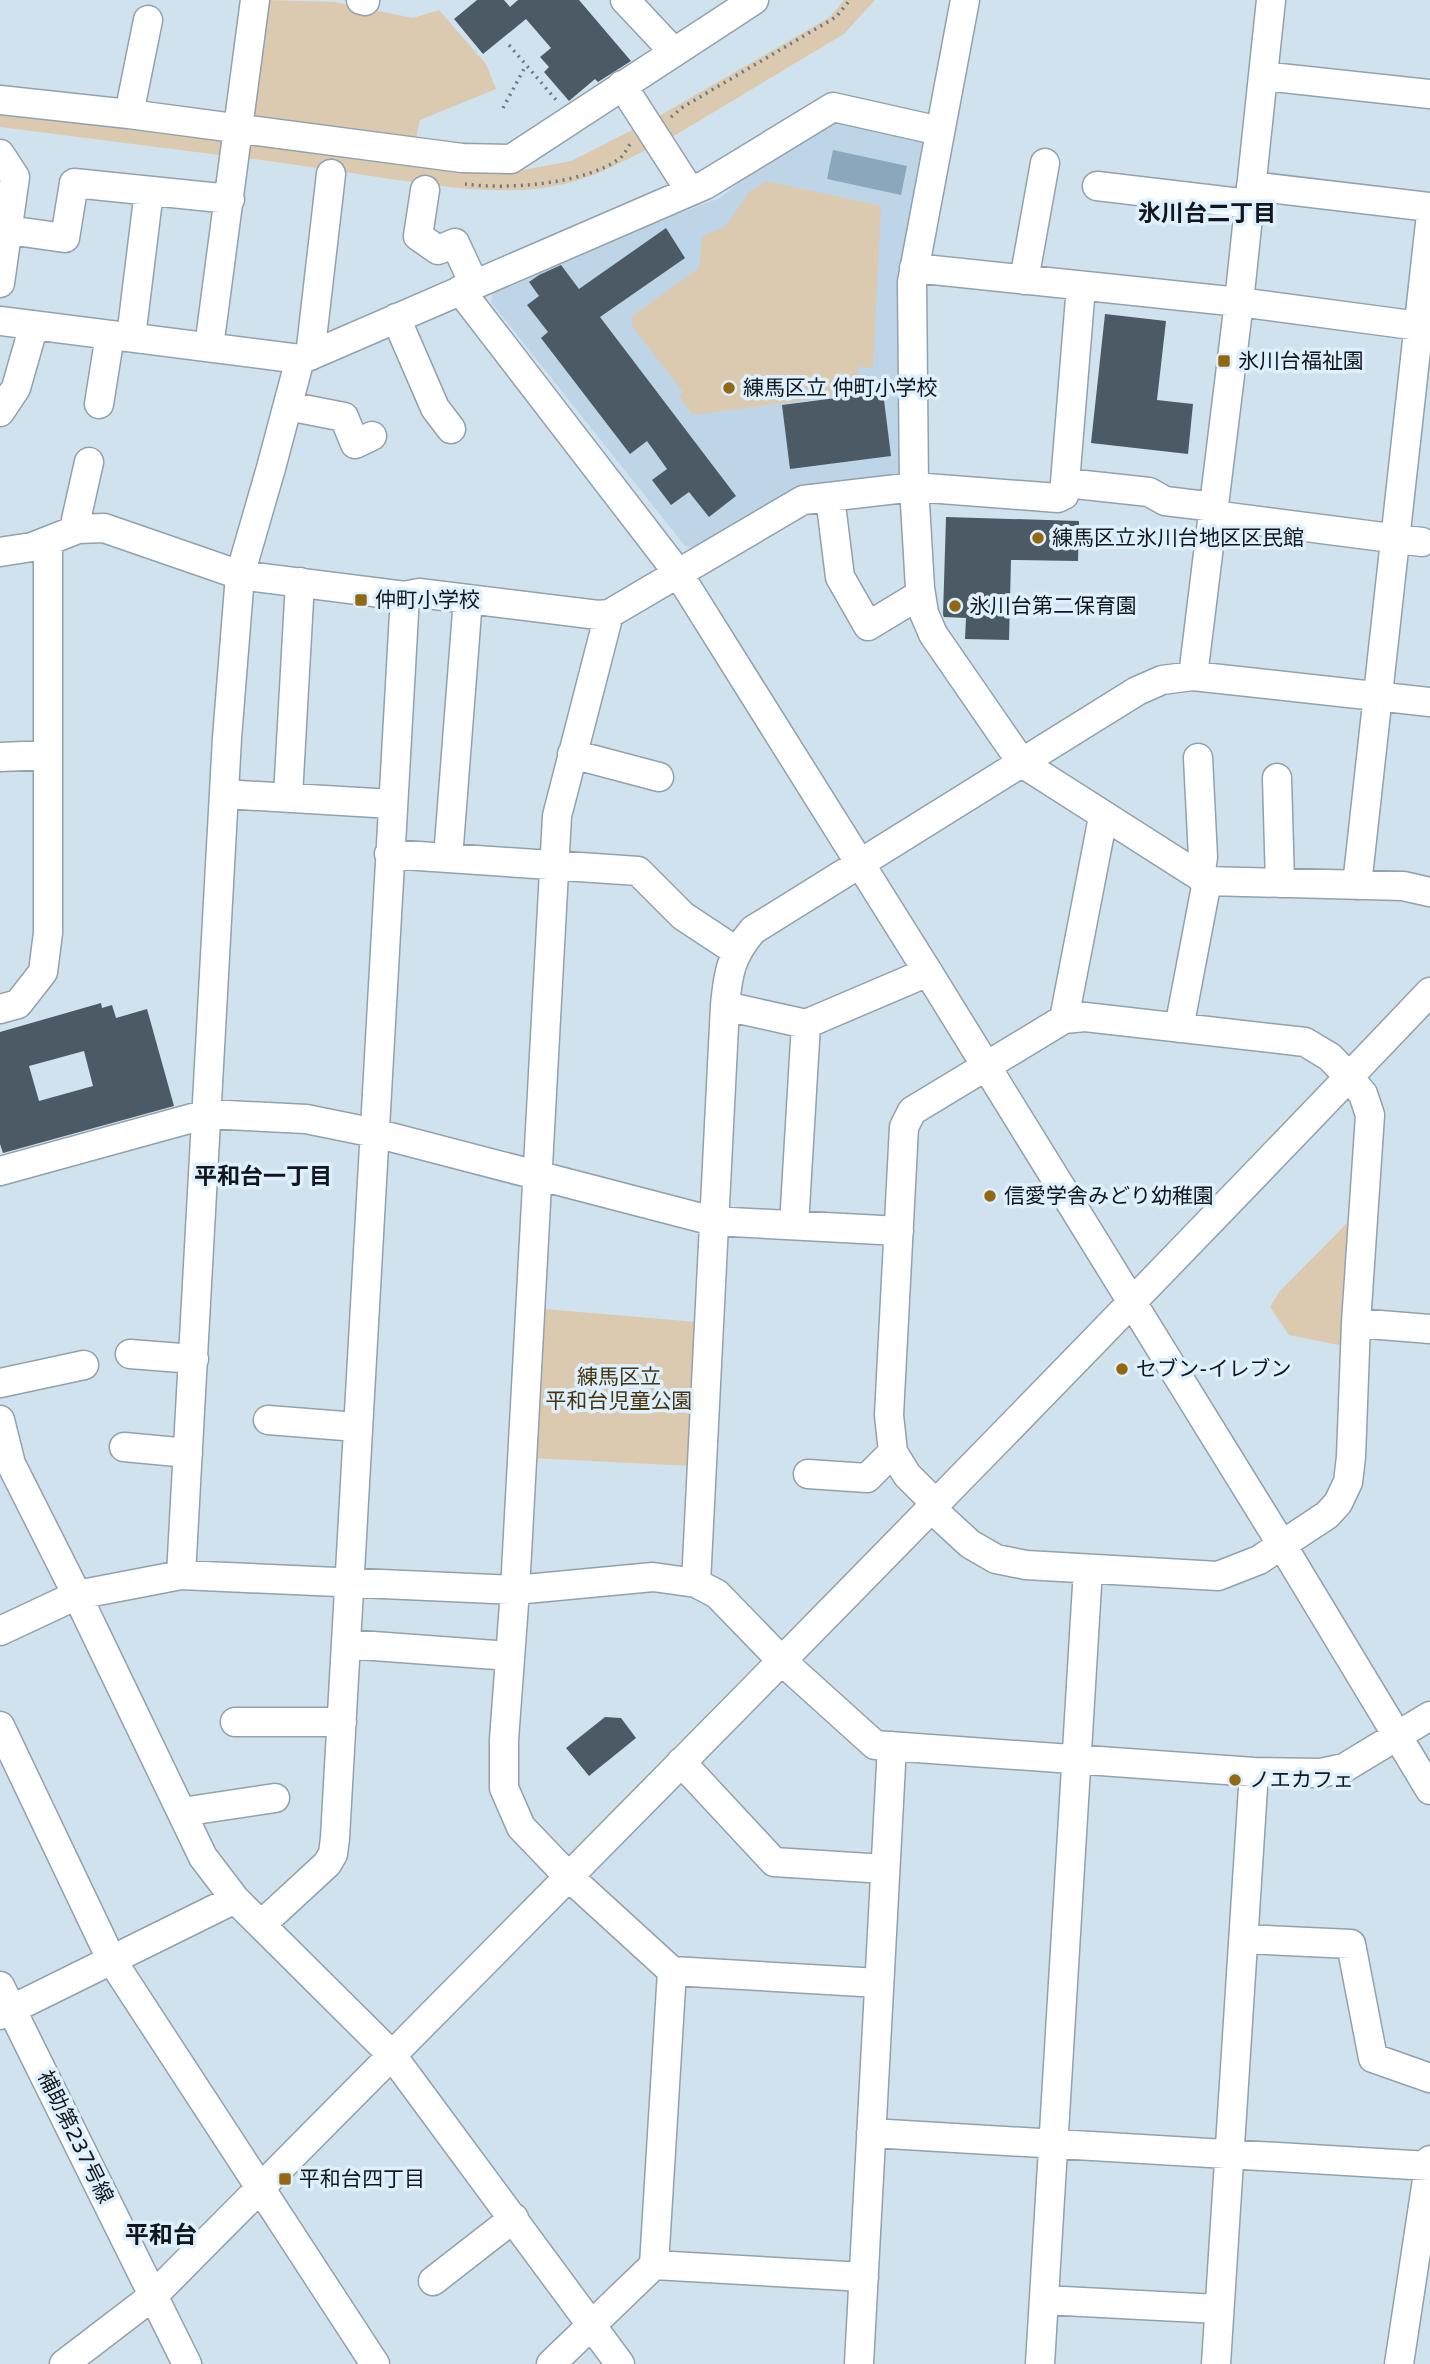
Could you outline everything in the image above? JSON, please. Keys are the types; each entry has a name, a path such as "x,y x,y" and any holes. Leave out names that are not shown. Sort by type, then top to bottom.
{"street":[{"path":"209,347 255,0"},
{"path":"625,0 673,51"},
{"path":"0,100 129,114 461,158 510,159 754,0"},
{"path":"965,0 912,282 911,372 920,594 933,634 1022,763 1204,879 1403,886 1430,892"},
{"path":"1193,676 1271,0"},
{"path":"129,114 148,20"},
{"path":"1262,76 1430,94"},
{"path":"622,85 690,191"},
{"path":"0,321 305,357 705,185 833,107 940,131"},
{"path":"0,283 15,177 1,159"},
{"path":"1024,280 1045,163"},
{"path":"181,1575 240,575 305,357 331,174"},
{"path":"8,230 65,238 74,183 230,200"},
{"path":"1097,186 1430,207"},
{"path":"425,190 418,236 438,250 455,243 467,287 678,573 1133,1303 1430,1790"},
{"path":"99,404 121,336 149,191"},
{"path":"1357,885 1377,696 1409,540 1419,326 1430,223"},
{"path":"914,268 1238,302 1419,326"},
{"path":"0,552 21,549 78,529 104,528 240,575 405,596 419,593 608,614 803,500 914,487 1058,498 1064,495 1081,286"},
{"path":"396,318 435,408 451,429"},
{"path":"0,412 16,388 34,325"},
{"path":"288,407 344,417 355,444 372,436"},
{"path":"78,529 76,520 89,463"},
{"path":"1066,483 1149,492 1165,501 1214,511 1409,540"},
{"path":"830,497 839,577 868,626 920,594"},
{"path":"0,1009 18,1004 43,972 48,933 48,541"},
{"path":"288,796 300,582"},
{"path":"262,1924 327,1864 333,1854 405,596"},
{"path":"448,858 468,599"},
{"path":"608,614 557,816 515,1590 504,1740 505,1788 521,1828 568,1876 673,1971 879,1983"},
{"path":"696,1583 725,1006 727,983 736,951 752,930 1149,684 1193,676 1430,702"},
{"path":"572,754 659,777"},
{"path":"0,757 47,755"},
{"path":"1179,1028 1204,879 1198,758"},
{"path":"1277,778 1280,883"},
{"path":"225,794 392,804"},
{"path":"1064,1020 1103,817"},
{"path":"389,854 638,871 684,916 736,951"},
{"path":"725,1006 806,1024 928,972"},
{"path":"64,2364 153,2296 934,1507 1430,992"},
{"path":"1085,1017 1305,1042 1331,1057 1349,1077 1363,1094 1370,1115 1348,1482 1338,1503 1327,1516 1259,1560 1218,1576 1026,1565 996,1559 970,1544 934,1507 907,1475 894,1452 889,1415 904,1128 912,1111 1064,1020 1085,1017"},
{"path":"794,1225 806,1024"},
{"path":"0,1171 207,1114 306,1119 375,1133 713,1221 899,1231"},
{"path":"1356,1323 1430,1329"},
{"path":"130,1354 194,1359"},
{"path":"0,1383 84,1365"},
{"path":"0,1420 11,1464 203,1857 234,1899 391,2054 620,2364"},
{"path":"268,1420 358,1427"},
{"path":"124,1447 188,1453"},
{"path":"808,1474 867,1478 894,1452"},
{"path":"1041,2364 1088,1569"},
{"path":"0,1631 77,1595 181,1575 515,1590 653,1577 696,1583 717,1594 782,1661 875,1745 1254,1772 1321,1773 1344,1768 1430,1716"},
{"path":"346,1644 510,1656"},
{"path":"235,1722 342,1722"},
{"path":"0,1726 111,1959 375,2364"},
{"path":"859,2364 892,1746"},
{"path":"681,1762 774,1862 885,1869"},
{"path":"1216,2364 1254,1772"},
{"path":"182,1812 275,1798"},
{"path":"4,2003 111,1959 234,1899"},
{"path":"1244,1939 1351,1944 1373,2058 1430,2078"},
{"path":"551,2364 654,2265 673,1971"},
{"name":"補助第237号線","path":"4,2003 187,2364"},
{"path":"871,2133 1429,2163 1399,2364"},
{"path":"433,2281 514,2218"},
{"path":"654,2265 864,2277"},
{"path":"1044,2300 1218,2309"}],"path":[{"path":"509,45 572,118"},
{"path":"503,108 526,65"}],"shaded area":[{"name":"練馬区立 仲町小学校","path":"837,121 921,140 926,152 897,291 899,475 892,480 697,548 685,546 491,302 494,290 557,259 720,198 784,147"},
{"path":"833,150 907,166 901,195 827,179"}],"green space":[{"path":"268,0 335,2 413,18 439,10 486,64 496,89 420,120 415,144 251,118"},
{"path":"844,0 875,0 844,34 667,140 654,119 830,17"},
{"path":"0,107 227,137 227,156 0,127"},
{"path":"638,127 650,148 586,178 528,189 456,188 246,158 249,143 476,171 517,171 571,161"},
{"path":"767,181 881,206 873,368 858,367 858,393 693,415 679,396 683,392 632,326 632,316 699,268 702,237 726,226 750,191"},
{"path":"1357,1213 1349,1347 1289,1335 1270,1307 1279,1292"},
{"name":"練馬区立 平和台児童公園","path":"544,1309 697,1322 690,1466 532,1458"}],"building":[{"path":"477,0 504,0 510,7 518,0 579,0 631,61 598,82 595,79 569,101 544,72 549,67 540,57 551,48 526,19 483,54 454,19"},
{"path":"666,228 685,258 600,317 736,496 709,517 689,492 671,505 652,480 667,469 647,441 630,454 541,338 548,332 527,305 539,296 529,282 539,275 561,265 579,289"},
{"path":"1105,314 1166,321 1157,400 1193,404 1188,454 1091,443"},
{"path":"883,392 891,456 790,469 782,405"},
{"path":"946,517 1079,521 1078,561 1011,560 1009,640 965,639 966,618 943,615"},
{"path":"101,1003 102,1008 112,1005 116,1018 147,1009 174,1106 3,1153 0,1144 0,1032","holes":["84,1051 93,1086 39,1101 29,1066"]},
{"path":"605,1717 621,1718 636,1738 589,1776 566,1748"}],"place":[{"name":"氷川台福祉園","path":"1224,361"},
{"name":"練馬区立 仲町小学校","path":"729,388"},
{"name":"練馬区立氷川台地区区民館","path":"1038,538"},
{"name":"仲町小学校","path":"361,600"},
{"name":"氷川台第二保育園","path":"955,606"},
{"name":"信愛学舎みどり幼稚園","path":"990,1196"},
{"name":"セブン-イレブン","path":"1122,1369"},
{"name":"ノエカフェ","path":"1235,1780"},
{"name":"平和台四丁目","path":"285,2179"}],"district":[{"name":"氷川台二丁目","path":"1207,214"},
{"name":"平和台一丁目","path":"263,1177"},
{"name":"平和台","path":"161,2235"}]}
